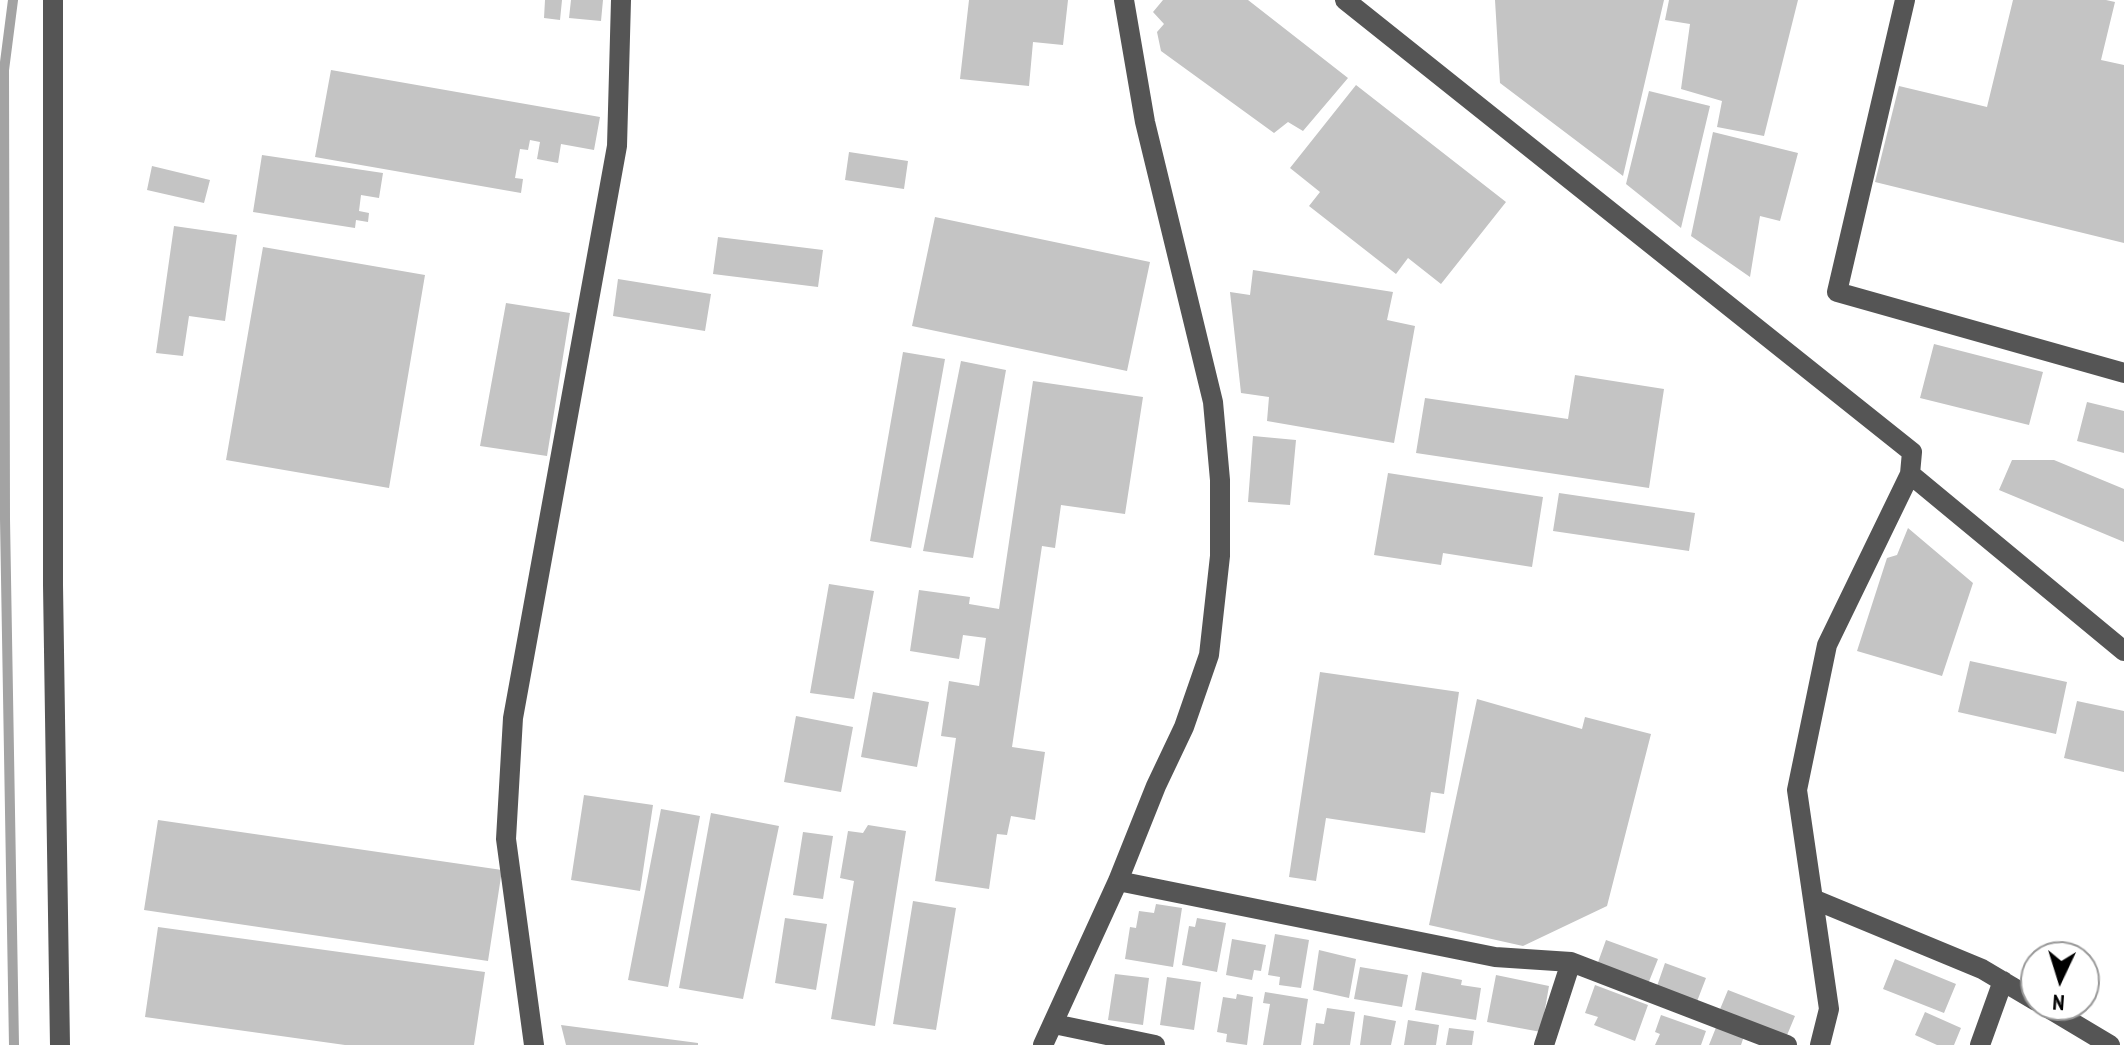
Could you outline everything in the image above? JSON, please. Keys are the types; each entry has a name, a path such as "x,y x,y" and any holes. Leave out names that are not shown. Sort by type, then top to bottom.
{"street":[{"path":"53,0 53,585 60,1045"},
{"path":"534,1045 506,839 513,718 617,146 621,0"},
{"path":"1043,1045 1184,727 1209,655 1220,556 1220,480 1213,402 1145,122 1124,0"},
{"path":"1345,0 1912,452 1910,474 1827,645 1797,790 1829,1009 1820,1045"},
{"path":"1905,0 1837,292 2124,373"},
{"path":"1910,474 2124,651"},
{"path":"1118,881 1495,957 1571,962 1787,1045"},
{"path":"1813,899 1982,969 2020,991"},
{"path":"1544,1045 1571,962"},
{"path":"1980,1045 2003,981"},
{"path":"2070,1021 2110,1045"},
{"path":"1054,1024 1155,1045"}],"building":[{"path":"545,0 562,0 560,20 544,18"},
{"path":"571,0 603,0 601,21 569,18"},
{"path":"969,0 1068,0 1063,45 1033,42 1029,86 960,79"},
{"path":"1163,0 1248,0 1348,78 1303,131 1288,122 1274,133 1161,51 1157,32 1164,24 1153,12"},
{"path":"1495,0 1664,0 1623,176 1500,83"},
{"path":"1669,0 1798,0 1764,136 1717,127 1722,101 1681,89 1690,24 1665,20"},
{"path":"2013,0 2115,2 2101,60 2124,65 2124,243 1875,182 1899,86 1987,107"},
{"path":"331,70 600,117 594,150 561,144 558,163 537,159 540,142 530,140 528,150 520,149 515,178 523,179 521,193 315,157"},
{"path":"1356,85 1506,202 1441,284 1408,258 1396,274 1309,206 1320,192 1290,168"},
{"path":"1649,91 1710,106 1681,228 1626,184"},
{"path":"1713,132 1798,153 1780,221 1760,216 1750,277 1691,236"},
{"path":"849,152 908,161 904,189 845,180"},
{"path":"262,155 383,173 379,198 361,195 359,211 369,213 368,222 356,220 355,228 253,212"},
{"path":"152,166 210,180 204,203 147,190"},
{"path":"935,217 1150,262 1127,371 912,326"},
{"path":"174,226 237,235 225,321 189,316 183,356 156,353"},
{"path":"718,237 823,250 818,287 713,274"},
{"path":"263,247 425,275 389,488 226,460"},
{"path":"1253,270 1393,292 1387,320 1415,326 1394,443 1267,421 1269,397 1241,393 1230,292 1250,295"},
{"path":"618,279 711,294 705,331 613,316"},
{"path":"506,303 570,313 547,456 480,446"},
{"path":"1934,344 2043,372 2029,425 1920,398"},
{"path":"903,352 945,359 911,548 870,541"},
{"path":"961,361 1006,370 973,558 923,551"},
{"path":"1575,375 1664,389 1649,488 1416,453 1425,398 1568,419"},
{"path":"1033,381 1143,397 1125,514 1061,505 1055,548 1042,546 1012,747 1045,752 1035,820 1011,816 1007,835 997,834 989,889 935,881 956,738 941,736 949,681 979,686 986,638 963,635 959,659 910,651 919,590 970,597 969,604 999,609"},
{"path":"2087,402 2124,411 2124,453 2077,441"},
{"path":"1253,436 1296,440 1290,505 1248,502"},
{"path":"2012,460 2054,460 2124,489 2124,542 1999,490"},
{"path":"1388,473 1543,497 1532,567 1443,553 1441,565 1374,555"},
{"path":"1559,493 1695,513 1689,551 1553,531"},
{"path":"1908,528 1973,583 1942,676 1857,651 1887,558 1897,555"},
{"path":"829,584 874,591 854,699 810,693"},
{"path":"1970,661 2067,682 2056,734 1958,712"},
{"path":"1320,672 1459,692 1444,794 1431,792 1425,833 1326,818 1316,881 1289,877"},
{"path":"873,692 929,702 917,767 861,757"},
{"path":"1477,699 1582,729 1585,717 1651,734 1607,906 1523,946 1429,925"},
{"path":"2077,701 2124,711 2124,772 2064,758"},
{"path":"796,716 853,727 841,792 784,782"},
{"path":"584,795 653,805 640,891 571,880"},
{"path":"661,809 700,816 668,987 628,980"},
{"path":"711,813 779,826 743,999 679,988"},
{"path":"158,820 502,870 488,961 144,910"},
{"path":"868,825 906,831 875,1026 831,1019 854,881 840,878 848,831 863,833"},
{"path":"803,832 833,836 823,899 793,895"},
{"path":"913,901 956,908 936,1030 893,1024"},
{"path":"1156,904 1182,908 1173,967 1125,959 1130,927 1136,928 1139,911 1154,913"},
{"path":"785,918 827,924 816,990 775,983"},
{"path":"1197,918 1226,923 1217,972 1182,965 1189,926 1195,927"},
{"path":"158,927 485,972 474,1045 345,1045 145,1017"},
{"path":"1275,934 1309,940 1301,988 1279,985 1280,977 1268,975"},
{"path":"1232,939 1266,945 1261,971 1254,970 1252,980 1226,975"},
{"path":"1606,940 1658,959 1648,984 1597,965"},
{"path":"1319,950 1356,959 1349,998 1313,990"},
{"path":"1895,959 1956,984 1944,1013 1883,989"},
{"path":"1665,963 1706,978 1696,1004 1656,989"},
{"path":"1360,967 1408,975 1402,1007 1354,999"},
{"path":"1422,972 1462,980 1461,985 1481,988 1476,1020 1415,1010"},
{"path":"1115,974 1149,978 1143,1025 1108,1020"},
{"path":"1496,975 1549,986 1541,1032 1487,1022"},
{"path":"1167,977 1201,982 1194,1030 1160,1025"},
{"path":"1595,985 1648,1005 1635,1041 1594,1025 1598,1017 1585,1013"},
{"path":"1728,990 1795,1016 1785,1040 1718,1014"},
{"path":"1265,992 1308,999 1301,1045 1263,1045 1270,1004 1263,1003"},
{"path":"1237,994 1253,997 1247,1045 1226,1042 1227,1034 1217,1032 1223,997 1236,999"},
{"path":"1327,1008 1355,1012 1350,1045 1313,1045 1316,1023 1324,1024"},
{"path":"1925,1012 1961,1028 1954,1045 1937,1045 1915,1035"},
{"path":"1364,1015 1396,1021 1391,1045 1360,1045"},
{"path":"1661,1015 1706,1031 1701,1045 1655,1045 1660,1034 1655,1032"},
{"path":"1408,1020 1439,1025 1436,1045 1404,1045"},
{"path":"561,1025 698,1043 698,1045 566,1045"},
{"path":"1717,1025 1744,1036 1741,1045 1709,1045"},
{"path":"1449,1028 1474,1031 1472,1045 1446,1045"}],"waterway":[{"path":"13,0 4,70 5,519 14,1045"}]}
